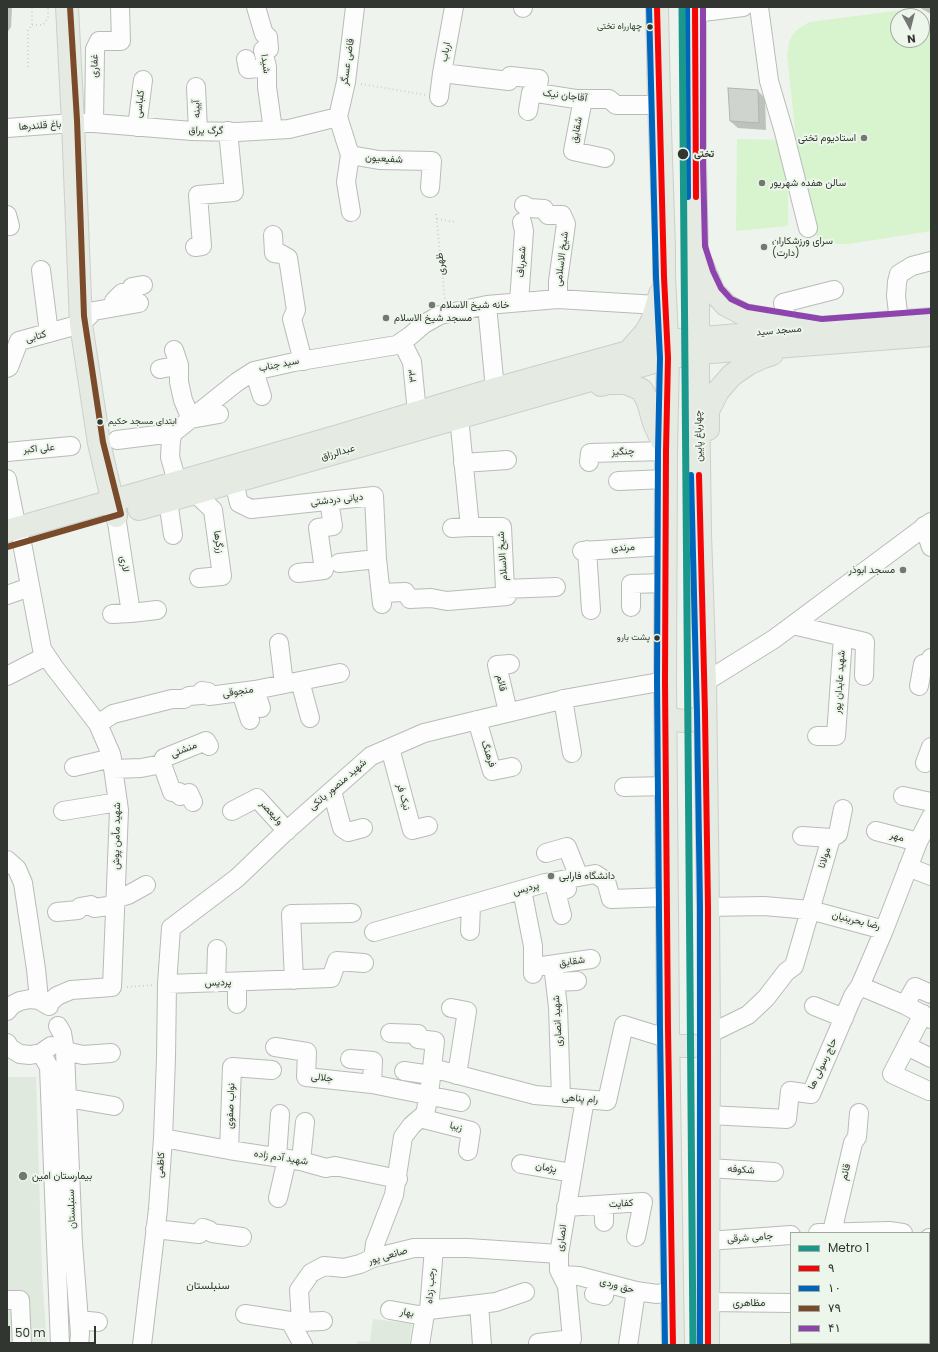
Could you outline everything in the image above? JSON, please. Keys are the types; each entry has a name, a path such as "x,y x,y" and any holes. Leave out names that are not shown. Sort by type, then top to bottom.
{"main road":[{"path":"67,7 83,123 81,324 99,443 117,508"},
{"path":"657,7 664,277 668,349 665,546 665,681 673,1336 708,1336"},
{"name":"چهارباغ پایین","path":"695,10 700,534 705,682 708,907 708,1336"},
{"path":"663,206 668,213 674,216 683,216 691,212 696,206"},
{"path":"697,247 714,292 726,304 745,314 787,322 818,336"},
{"path":"629,351 646,332 652,321 664,277"},
{"name":"مسجد سید","path":"818,336 899,321 931,334"},
{"name":"مسجد سید","path":"668,349 698,345 818,336 931,334"},
{"path":"700,534 708,504 708,411 718,391 732,375 748,364 818,336"},
{"name":"عبدالرزاق","path":"172,492 195,493 234,482 479,411 668,349"},
{"name":"عبدالرزاق","path":"13,537 172,492 417,412 495,389 629,351 668,349"},
{"path":"479,411 521,406 608,383 626,383 642,390 666,451"},
{"path":"666,715 675,720 684,721 695,720 705,713"},
{"path":"669,1043 709,1040"}],"street":[{"name":"لاری","path":"70,7 77,120 84,316 103,442 117,508 131,613"},
{"name":"غفاری","path":"83,123 95,50 99,41 121,41 120,7"},
{"name":"شیدا","path":"256,7 264,34 268,37 269,49 263,50 267,67 273,130"},
{"name":"قاضی عسگر","path":"338,117 346,82 355,7"},
{"name":"ارباب","path":"439,97 454,7"},
{"path":"695,10 743,7"},
{"path":"759,7 769,81 784,132 808,228"},
{"path":"246,59 248,69 267,67"},
{"name":"آقاجان نیک","path":"442,73 509,81 510,76 539,79 537,93 576,99 609,99 616,105 659,106"},
{"name":"کلباسی","path":"137,127 142,80"},
{"name":"آیینه","path":"196,87 198,131"},
{"path":"528,110 531,93 537,90"},
{"name":"شقایق","path":"583,99 573,152 605,158"},
{"name":"گرگ یراق","path":"83,123 228,132 289,129 338,117"},
{"path":"338,117 350,155 346,182 351,212"},
{"name":"باغ قلندرها","path":"7,128 83,123"},
{"path":"195,246 202,246 198,194 234,192 228,132"},
{"name":"شفیعیون","path":"350,155 379,160 432,161 430,188"},
{"name":"شیخ الاسلامی","path":"523,214 530,208 544,209 548,215 562,215 566,224 558,281 558,299"},
{"name":"شعرباف","path":"520,302 524,231 523,214"},
{"path":"7,215 10,226 7,226"},
{"path":"268,241 274,253 281,254 288,258 296,310 292,319 303,361"},
{"path":"899,321 896,296 899,274 912,266 931,261"},
{"path":"41,270 49,333"},
{"path":"109,308 115,299 122,293 134,292 132,287 143,285"},
{"path":"787,322 783,303 834,290"},
{"path":"446,314 487,305 558,299 657,305"},
{"path":"81,324 94,311 140,303"},
{"path":"487,305 495,389"},
{"name":"سید جناب","path":"173,433 254,370 398,345 424,324 440,315 446,314"},
{"name":"کتابی","path":"7,368 9,367 19,341 81,324"},
{"name":"۳۳","path":"402,342 412,362 417,412"},
{"path":"160,369 177,358 179,382 183,400 191,419 219,414"},
{"path":"254,370 262,396"},
{"name":"شیخ الاسلام","path":"382,599 405,592 410,599 431,598 447,601 507,596 505,589 502,527 461,528 463,463 459,417"},
{"path":"117,440 173,433 170,457 173,536"},
{"name":"علی اکبر","path":"7,452 71,446"},
{"name":"چنگیز","path":"589,462 590,453 666,451"},
{"path":"463,463 507,460"},
{"name":"شهید مأمن پوش","path":"7,479 13,537 30,587 42,649 98,724 111,754 119,810 112,987"},
{"path":"618,481 666,479"},
{"name":"دیانی دردشتی","path":"234,482 239,503 251,509 304,500 329,501 374,496 377,559 382,599"},
{"name":"زرگرها","path":"195,493 213,510 222,576 199,578"},
{"path":"298,573 324,570 318,528 333,526 329,501"},
{"path":"705,682 774,639 928,524 931,547"},
{"name":"مرندی","path":"591,610 584,551 665,546"},
{"path":"339,563 377,559"},
{"path":"631,607 631,584 665,583"},
{"path":"7,595 30,587"},
{"path":"505,589 556,587"},
{"path":"112,614 157,610"},
{"name":"شهید عابدان پور","path":"793,625 844,637 836,736 817,736"},
{"path":"844,637 865,642 864,676"},
{"path":"279,643 266,696 310,718"},
{"path":"7,676 46,656"},
{"path":"919,686 923,664 929,664 931,658"},
{"name":"قائم","path":"508,712 497,665 510,664"},
{"name":"منجوقی","path":"98,724 113,714 172,699 184,699 189,696 201,696 202,692 208,692 209,696 266,696 331,670"},
{"name":"شهید منصور بانکی","path":"167,984 170,928 237,878 371,756 424,733 563,699 665,681"},
{"path":"563,699 572,753"},
{"name":"فرهنگ","path":"477,720 492,771 512,766"},
{"name":"منشئی","path":"74,768 112,764 141,768 162,764 164,758 206,741 209,746"},
{"name":"نیک فر","path":"390,748 412,830 428,826"},
{"path":"162,764 172,792 179,792 180,796 189,793 193,802"},
{"path":"624,787 667,786"},
{"path":"332,791 342,828 348,832 363,828"},
{"path":"903,796 931,802"},
{"name":"ولیعصر","path":"232,811 257,798 287,831"},
{"path":"63,811 118,802"},
{"name":"مولانا","path":"810,910 831,838 838,834 843,809"},
{"name":"رضا بحرینیان","path":"708,907 764,906 810,910 884,930 918,842 931,817"},
{"name":"مهر","path":"876,831 918,842"},
{"path":"802,836 831,838"},
{"path":"546,853 567,847 572,879 567,889 556,892 562,914"},
{"path":"7,860 17,869 23,883 36,969 36,985 43,1003"},
{"path":"908,867 931,876"},
{"name":"پردیس","path":"374,932 545,883 595,874 606,881 611,899 667,897"},
{"path":"57,912 78,910 80,907 91,905 94,908 115,902 146,885"},
{"path":"522,890 533,946 529,970 554,973 577,981"},
{"path":"470,932 471,904"},
{"path":"709,1040 748,1015 766,998 786,972 794,966 810,910"},
{"path":"294,980 291,914 352,913"},
{"name":"حاج رسولی ها","path":"709,1115 787,1119 790,1091 811,1094 853,996 860,986 884,930"},
{"path":"216,983 217,949"},
{"name":"شقایق","path":"554,973 591,959"},
{"name":"پردیس","path":"167,984 331,978 337,961 364,963"},
{"name":"شهید انصاری","path":"554,973 558,1007 554,1067 561,1097"},
{"path":"237,982 237,1004"},
{"name":"کاظمی","path":"142,1345 155,1229 163,1138 172,1069 167,984"},
{"path":"860,986 906,1005 927,1017 907,1046 892,1074 929,1091"},
{"path":"9,1006 20,1001 30,999 43,1003 71,990 112,987"},
{"path":"906,1005 915,987 931,994"},
{"name":"سنبلستان","path":"43,1003 53,1011 57,1018 58,1026 62,1033 65,1051 73,1243 80,1334 79,1345"},
{"path":"814,1006 844,1018"},
{"path":"374,1258 375,1244 394,1195 398,1180 403,1137 412,1125 425,1114 432,1072 449,1040 468,1011 450,1008"},
{"name":"رام پناهی","path":"404,1071 457,1075 535,1095 607,1100 624,1025 669,1043"},
{"path":"7,1043 10,1048 20,1054 30,1055 41,1053 54,1042 57,1035 58,1026"},
{"path":"390,1033 418,1034 418,1039 449,1040"},
{"path":"449,1040 457,1075"},
{"path":"907,1046 931,1058"},
{"name":"جلالی","path":"275,1047 307,1052 306,1076 372,1084 429,1095 462,1105 460,1128"},
{"path":"65,1051 84,1055 111,1053"},
{"name":"سنبلستان","path":"41,1053 49,1067 51,1092 54,1229 60,1345"},
{"path":"350,1059 373,1061 372,1084"},
{"name":"نواب صفوی","path":"229,1150 232,1067 238,1060 272,1070"},
{"path":"67,1098 114,1106"},
{"name":"انصاری","path":"538,1345 538,1343 572,1339 567,1286 559,1270 559,1254 585,1099"},
{"name":"قائم","path":"825,1232 853,1143 857,1137 858,1113"},
{"path":"280,1114 288,1159"},
{"name":"زیبا","path":"420,1118 471,1131 468,1151"},
{"path":"278,1198 288,1159 305,1122"},
{"name":"شهید آدم زاده","path":"163,1138 288,1159 325,1175 335,1166 398,1180"},
{"name":"پژمان","path":"520,1164 572,1173"},
{"name":"شکوفه","path":"708,1168 774,1172"},
{"name":"کفایت","path":"566,1207 602,1214 643,1202 636,1237"},
{"path":"155,1229 199,1234 203,1228 212,1233 242,1237"},
{"path":"825,1232 896,1232"},
{"name":"جامی شرقی","path":"708,1241 790,1235"},
{"name":"صانعی پور","path":"303,1345 296,1322 298,1290 311,1273 324,1266 344,1268 360,1264 374,1258 414,1248 468,1248 498,1242 559,1254"},
{"name":"رجب زداه","path":"420,1345 427,1313 434,1248"},
{"name":"حق وردی","path":"562,1275 579,1276 600,1289 657,1294 673,1291"},
{"path":"628,1345 636,1291"},
{"name":"بهار","path":"390,1310 427,1313 496,1302 525,1292"},
{"path":"7,1300 20,1300 22,1345"},
{"name":"مظاهری","path":"708,1302 790,1303"},
{"path":"479,1304 482,1345"},
{"path":"245,1314 296,1322 323,1321"},
{"path":"79,1320 98,1322"},
{"path":"930,1345 931,1340"}],"path":[{"path":"28,66 28,30 32,25 32,7"},
{"path":"32,25 43,25 48,18 48,7"},
{"path":"346,82 439,97"},
{"name":"ظهری","path":"436,214 446,314"},
{"path":"437,219 456,222"},
{"path":"112,987 167,984"}],"shaded area":[{"name":"بیمارستان امین","path":"7,1077 36,1077 42,1275 47,1345 7,1345"},
{"path":"373,1319 412,1324 409,1345 357,1345 357,1341 370,1342"}],"green space":[{"name":"استادیوم تختی","path":"890,12 890,48 930,48 930,24 931,26 931,231 849,244 838,244 826,242 815,235 805,221 787,55 789,42 793,34 809,22"},
{"name":"سالن هفده شهریور","path":"737,139 788,140 788,226 736,231"}],"building":[{"path":"728,88 758,90 759,123 730,121"}],"metro line":[{"name":"1","path":"682,7 693,1345"}],"transit line":[{"name":"۷۹","path":"7,547 121,514 103,442 84,316 77,120 70,7"},
{"name":"۱۰","path":"649,7 656,277 660,358 657,681 665,1345"},
{"name":"۹","path":"657,7 664,277 668,358 665,681 673,1345"},
{"name":"۱۰","path":"687,7 688,197"},
{"name":"۹","path":"695,7 696,197"},
{"name":"۴۱","path":"703,7 703,164 705,246 713,271 721,288 731,299 748,307 822,319 930,311"},
{"name":"۱۰","path":"691,475 700,907 700,1345"},
{"name":"۹","path":"699,475 708,907 708,1345"}],"place":[{"name":"چهارراه تختی","path":"650,27"},
{"name":"استادیوم تختی","path":"864,138"},
{"name":"تختی","path":"683,154"},
{"name":"سالن هفده شهریور","path":"762,183"},
{"name":"سرای ورزشکاران (دارت)","path":"764,247"},
{"name":"خانه شیخ الاسلام","path":"432,305"},
{"name":"مسجد شیخ الاسلام","path":"386,318"},
{"name":"ابتدای مسجد حکیم","path":"100,422"},
{"name":"مسجد ابوذر","path":"903,570"},
{"name":"پشت بارو","path":"657,638"},
{"name":"دانشگاه فارابی","path":"551,876"},
{"name":"بیمارستان امین","path":"23,1176"}],"district":[{"name":"سنبلستان","path":"208,1286"}]}
